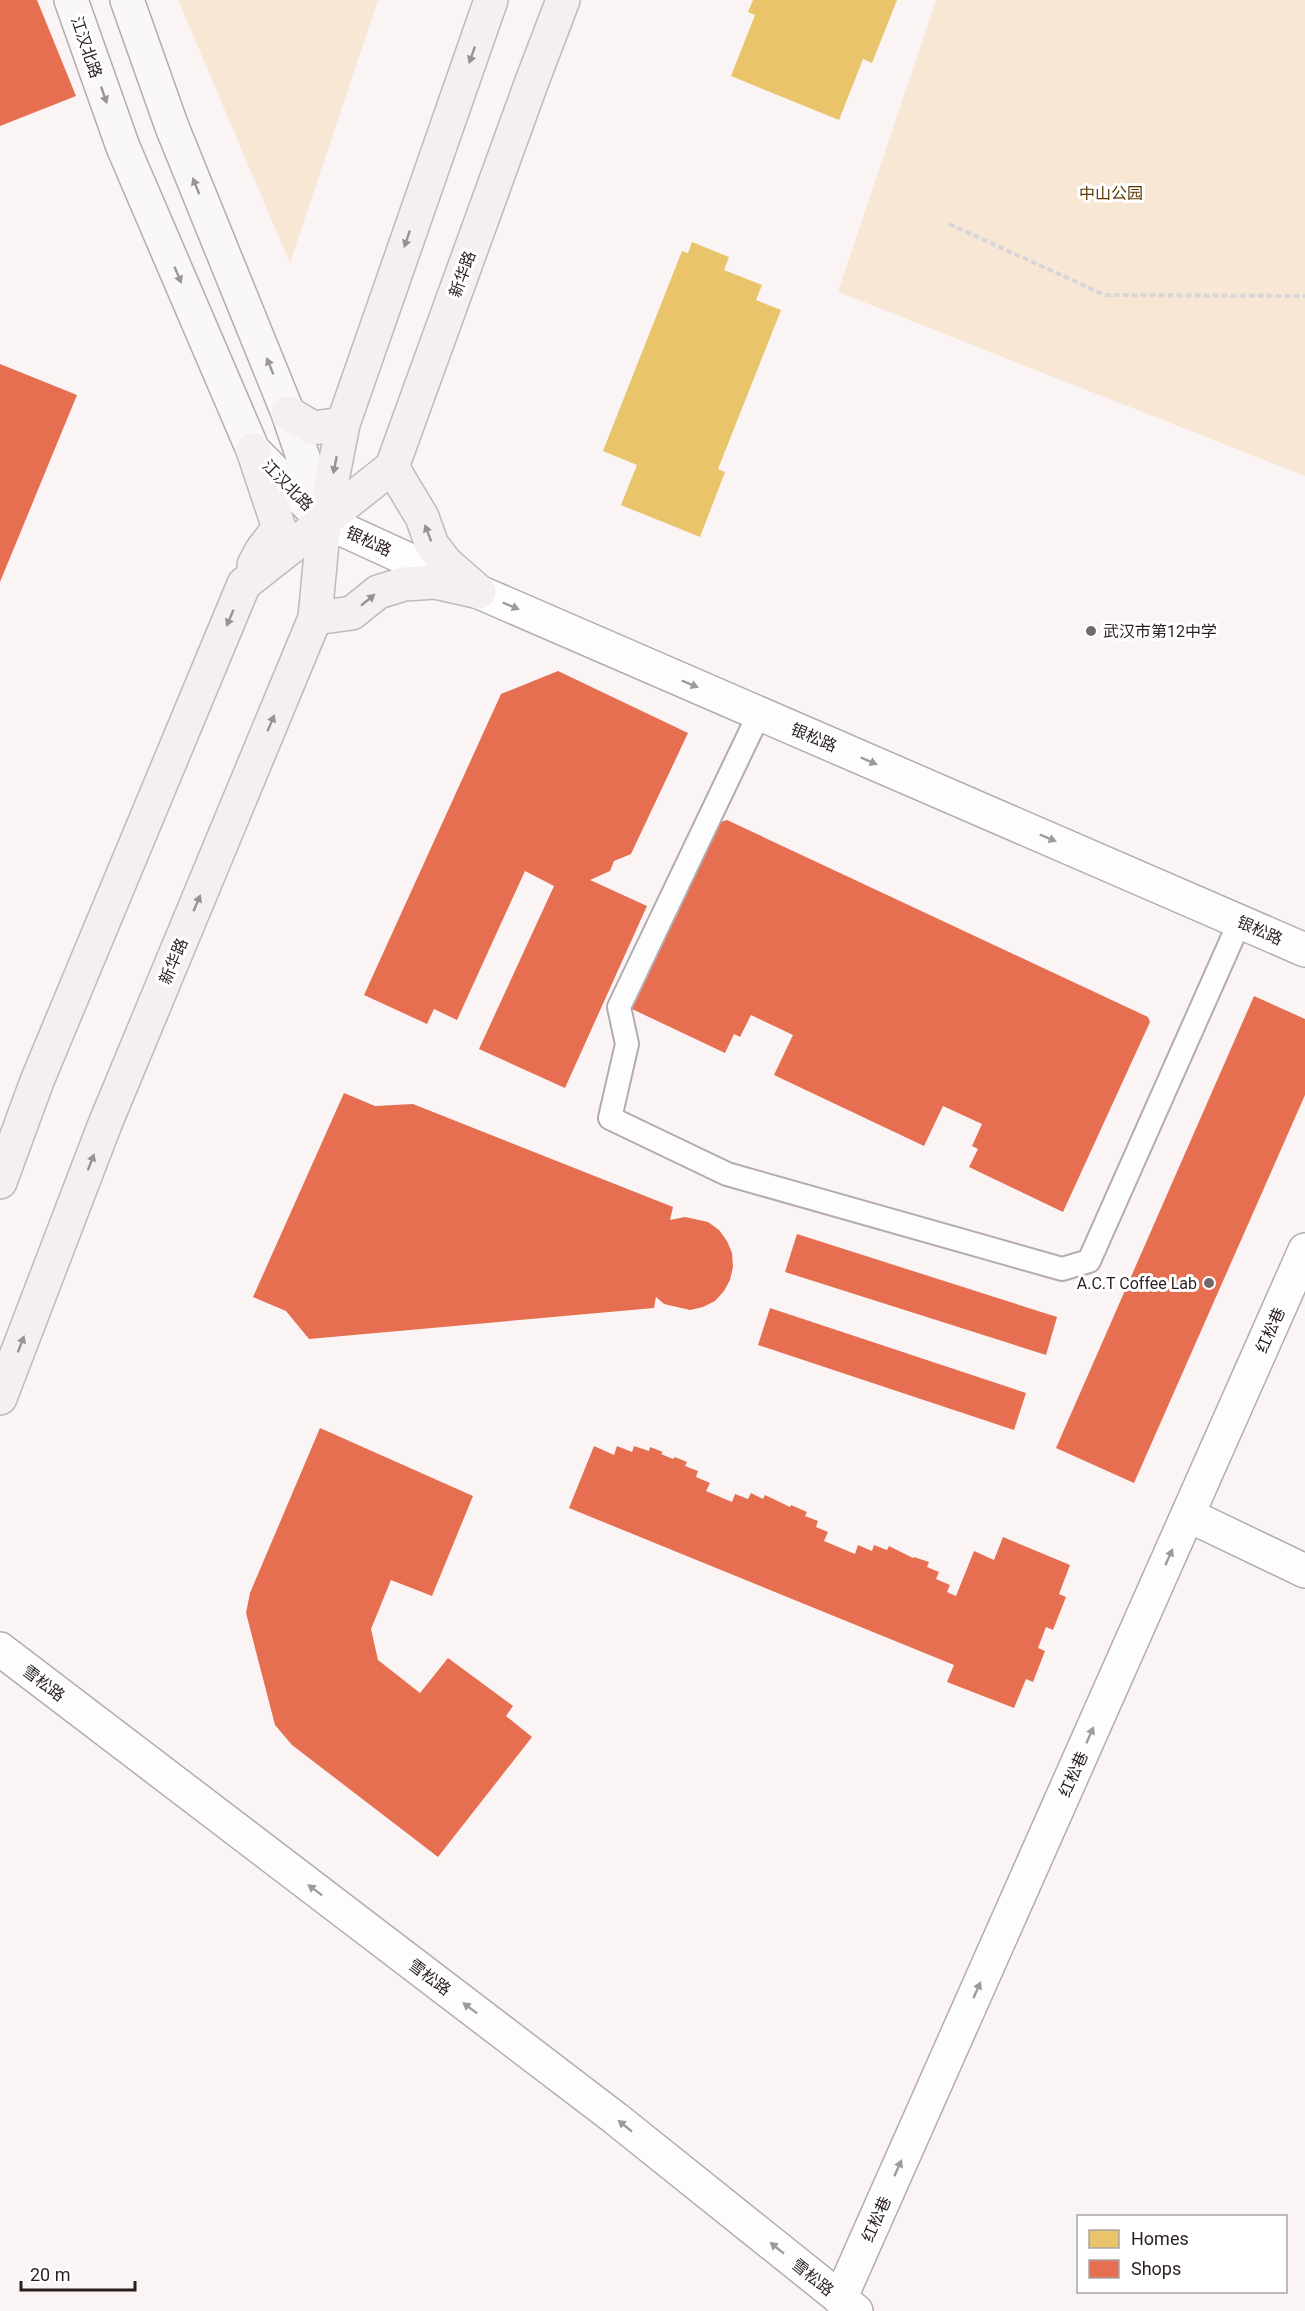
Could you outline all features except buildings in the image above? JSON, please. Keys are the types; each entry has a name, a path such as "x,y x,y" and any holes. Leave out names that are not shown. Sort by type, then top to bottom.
{"main road":[{"name":"江汉北路","path":"71,0 123,147 253,450 324,520"},
{"name":"江汉北路","path":"127,0 172,127 288,412 324,520"},
{"name":"新华路","path":"0,1398 105,1124 315,618 324,520 343,424 491,0"},
{"name":"新华路","path":"392,467 563,0"},
{"path":"288,412 313,428 343,424"},
{"path":"0,1182 37,1081 244,584 262,550 279,528 253,450"},
{"path":"244,584 392,467 422,517 432,545 446,563 478,592"},
{"path":"315,618 352,613 378,592 404,584 435,582 478,592"}],"street":[{"name":"银松路","path":"324,520 478,592 1305,950"},
{"name":"红松巷","path":"848,2305 1188,1515 1305,1250"},
{"path":"1188,1515 1305,1571"},
{"name":"雪松路","path":"0,1649 615,2118 848,2305"}],"lane":[{"path":"759,714 619,1007 627,1044 610,1119 727,1174 1062,1269 1089,1261 1240,921"}],"path":[{"path":"949,224 1105,295 1305,296"}],"green space":[{"path":"178,0 378,0 290,263"},
{"name":"中山公园","path":"936,0 1305,0 1305,476 838,292"}],"place":[{"name":"武汉市第12中学","path":"1091,631"},
{"name":"A.C.T Coffee Lab","path":"1209,1283"}]}
